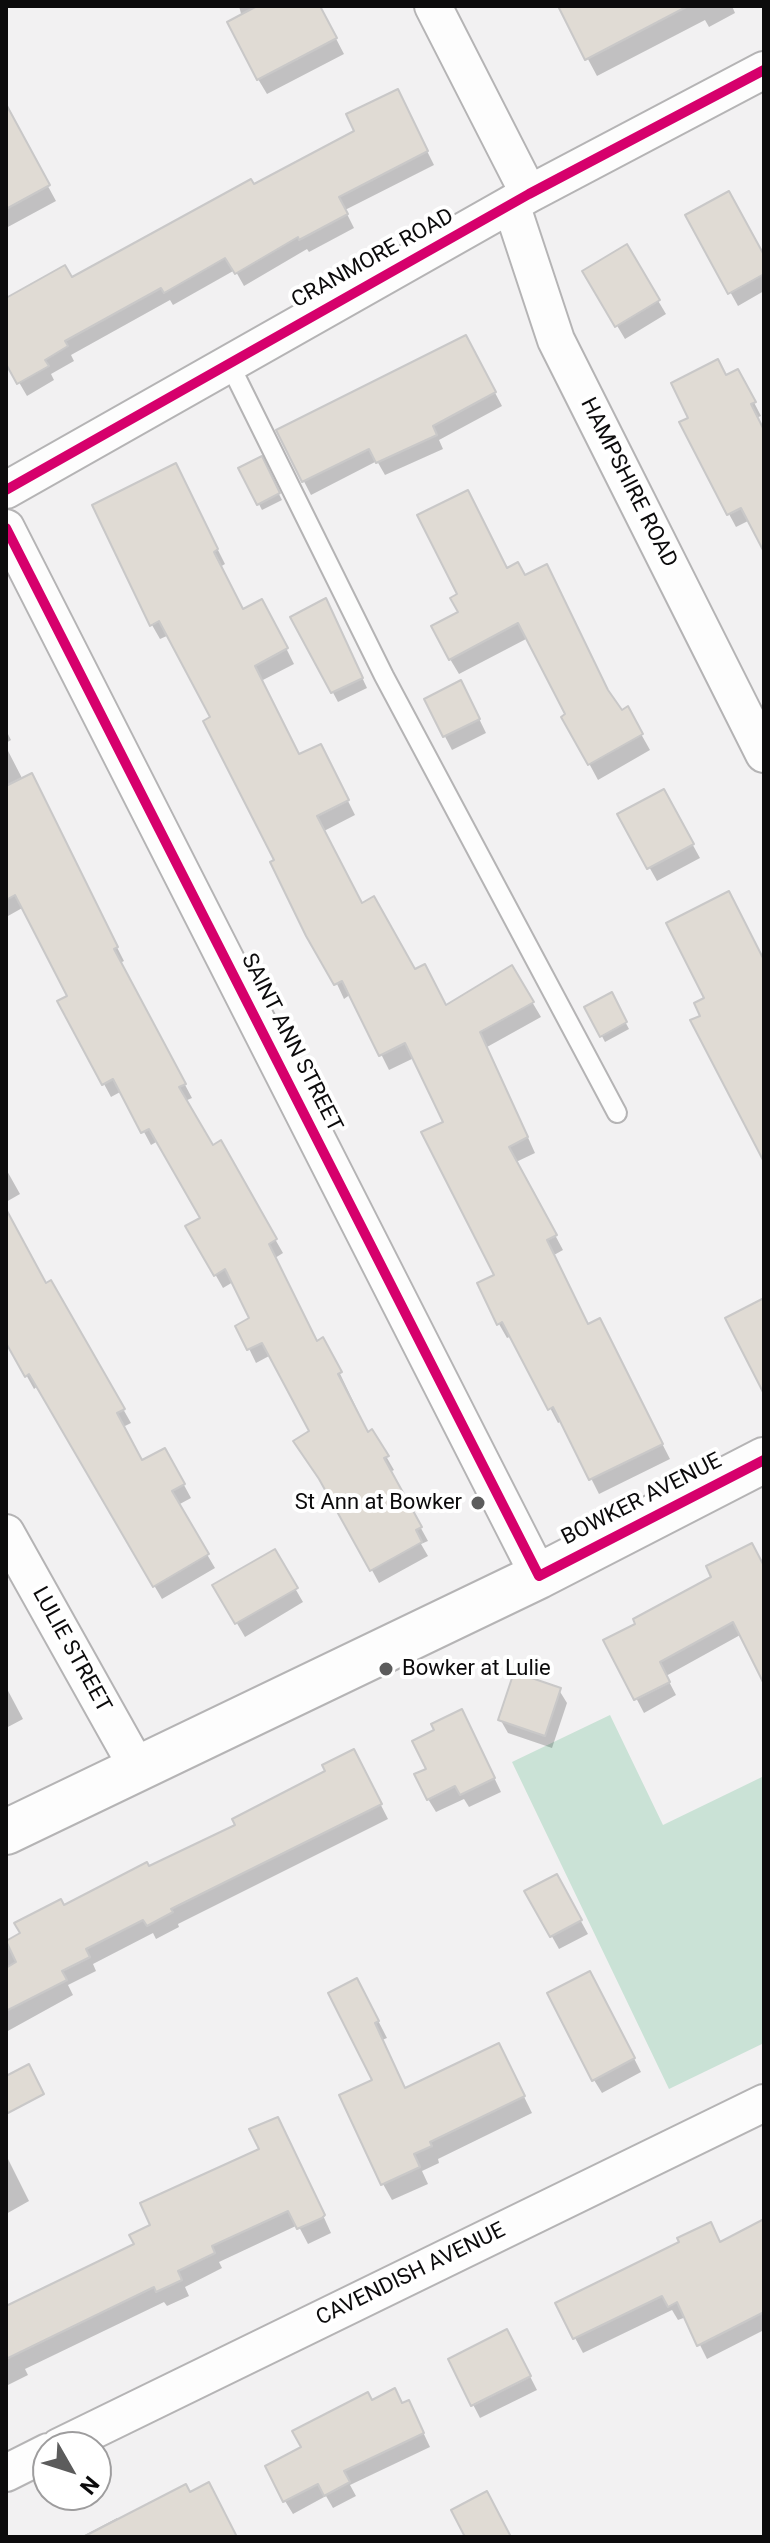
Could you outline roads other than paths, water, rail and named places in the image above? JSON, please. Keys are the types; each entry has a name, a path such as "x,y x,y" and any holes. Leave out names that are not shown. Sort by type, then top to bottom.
{"street":[{"name":"HAMPSHIRE ROAD","path":"433,6 520,199 556,340 764,754"},
{"name":"CRANMORE ROAD","path":"6,490 520,199 764,70"},
{"name":"SAINT ANN STREET","path":"6,528 539,1576"},
{"name":"BOWKER AVENUE","path":"6,1832 539,1576 764,1460"},
{"name":"LULIE STREET","path":"6,1533 137,1767"},
{"name":"CAVENDISH AVENUE","path":"92,2431 764,2103"},
{"path":"6,2473 32,2460"}],"lane":[{"path":"229,363 384,676 617,1113"}],"place":[{"name":"St Ann at Bowker","path":"478,1503"},
{"name":"Bowker at Lulie","path":"386,1669"}]}
